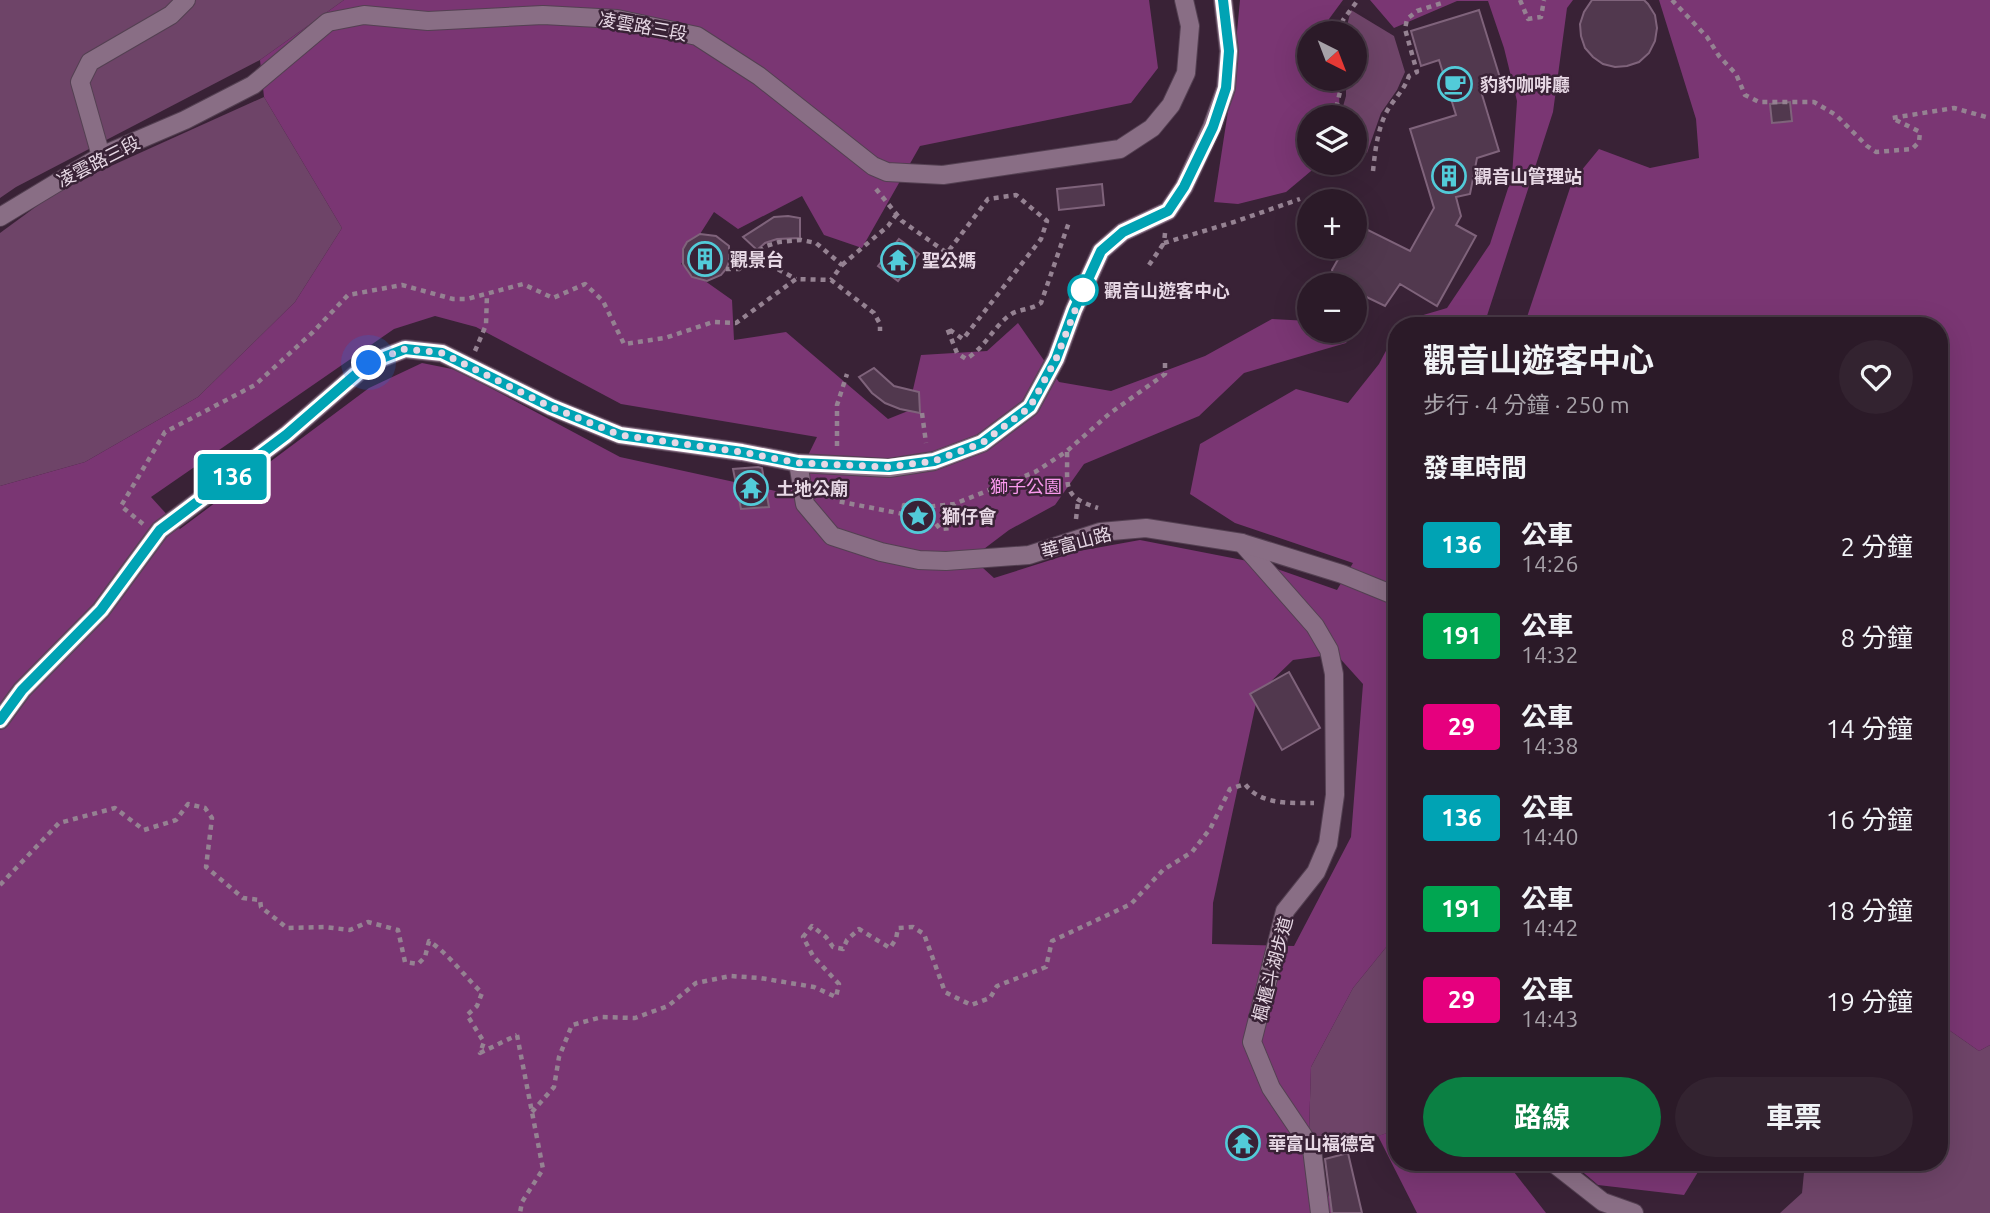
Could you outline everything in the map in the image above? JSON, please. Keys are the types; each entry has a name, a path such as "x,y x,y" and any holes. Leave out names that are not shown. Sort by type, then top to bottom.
{"street":[{"path":"101,156 80,82 90,62 171,15 186,0"},
{"name":"凌雲路三段","path":"0,217 101,156 185,120 253,85 328,22 364,15 428,21 543,15 617,19 697,36 759,76 873,166 887,172 943,175 1120,149 1152,128 1171,105 1186,73 1190,26 1184,0"},
{"path":"0,720 22,690 101,610 160,530 286,435 369,363 405,349 442,353 551,407 620,435 742,452 798,463 834,458 889,467 934,461 982,443 1030,407 1056,359 1074,310 1101,251 1123,232 1168,211 1184,187 1213,127 1226,88 1229,51 1223,0"},
{"name":"華富山路","path":"798,463 805,504 832,536 881,552 919,560 946,561 1029,555 1100,533 1146,528 1242,543 1342,574 1388,593"},
{"name":"楓櫃斗湖步道","path":"1242,543 1315,626 1329,650 1334,674 1334,804 1328,844 1316,873 1285,911 1252,1042 1271,1088 1312,1149 1320,1213"},
{"path":"1563,1171 1603,1202 1634,1213"}],"path":[{"path":"1343,21 1352,5 1359,0"},
{"path":"1373,171 1377,140 1386,114 1404,90 1409,76 1417,72 1405,29 1407,19 1418,11 1442,3 1443,0"},
{"path":"1520,0 1528,19 1541,17 1544,0"},
{"path":"1672,0 1707,37 1735,74 1745,95 1759,102 1814,103 1836,115 1876,152 1912,149 1919,142 1920,132 1892,118 1954,108 1990,118"},
{"path":"873,166 870,180 882,199 896,215 947,253 988,199 1016,195 1047,221 1041,239 962,339 947,328 957,353 966,359 977,353 1012,314 1032,309 1041,303 1069,222"},
{"path":"1164,243 1297,200"},
{"path":"1149,265 1164,243 1168,211"},
{"path":"831,280 842,265 896,215"},
{"path":"726,269 739,269 766,246 801,240 816,243 842,265"},
{"path":"749,259 770,265 796,279 831,280 874,313 880,324 880,331"},
{"path":"147,527 121,506 165,432 255,385 313,332 348,295 402,285 453,299 467,299 523,284 553,298 585,284 603,301 624,344 665,338 713,322 736,323 796,279"},
{"path":"475,352 486,325 486,294"},
{"path":"847,374 837,405 834,458 837,501 902,514 904,505 924,507 954,504 1035,472 1067,451 1109,414 1165,374 1165,359"},
{"path":"922,413 926,449"},
{"path":"1067,451 1068,490 1078,502 1098,508"},
{"path":"924,507 940,529 951,528 954,504"},
{"path":"532,1112 554,1087 559,1057 572,1026 603,1017 635,1018 668,1006 696,983 730,975 814,987 836,997 839,984 813,956 803,937 812,926 825,936 833,947 843,949 847,940 859,929 890,948 896,939 898,928 913,927 924,934 945,992 971,1005 990,998 998,986 1046,967 1052,941 1131,904 1163,870 1192,852 1210,829 1230,789 1245,784 1253,794 1282,803 1334,804"},
{"path":"0,885 59,823 114,808 144,830 176,820 188,804 205,808 212,818 206,867 243,898 260,900 261,907 286,928 325,927 350,930 368,922 398,930 405,962 418,964 425,957 429,940 444,952 482,993 477,1006 467,1015 484,1042 480,1053 517,1035 542,1169 522,1202 520,1213"}],"shaded area":[{"path":"0,0 344,0 260,60 16,187 0,198"},
{"path":"1351,10 1394,36 1405,72 1397,90 1381,113 1367,153 1367,105 1343,105 1346,91 1367,91 1367,21 1348,21"},
{"path":"264,97 342,228 295,302 198,397 85,462 0,486 0,233 60,189"},
{"path":"1388,945 1388,1133 1344,1148 1309,1133 1311,1067 1353,988"},
{"path":"1948,1029 1979,1051 1990,1045 1990,1213 1780,1213 1802,1193 1804,1171 1948,1171"}],"green space":[{"name":"獅子公園","path":"344,0 1149,0 1158,68 1131,103 920,146 862,248 824,235 802,196 738,229 714,212 681,264 732,300 734,340 786,332 888,419 908,411 921,355 987,351 1018,323 1059,382 1111,391 1205,356 1272,319 1297,320 1297,343 1346,343 1244,373 1199,416 1084,464 1055,505 1009,530 972,558 994,578 1079,551 1140,540 1263,564 1337,590 1353,563 1235,523 1190,494 1200,444 1296,389 1348,403 1379,364 1388,347 1388,945 1353,988 1311,1067 1309,1133 1334,1213 0,1213 0,486 85,462 198,397 295,302 342,228 264,97 260,60","holes":["435,316 476,327 621,404 817,437 789,494 620,457 457,370 422,363 369,388 180,529 151,497 394,329","1336,654 1363,684 1351,837 1294,946 1212,944 1213,903 1258,694 1293,660"]},
{"path":"1240,0 1343,0 1329,21 1297,21 1297,91 1340,91 1339,105 1297,105 1297,175 1306,175 1286,192 1238,204 1214,202 1232,85"},
{"path":"1370,0 1573,0 1567,8 1553,112 1487,317 1417,317 1447,308 1490,244 1512,176 1517,101 1504,48 1488,1 1457,1 1394,28"},
{"path":"1659,0 1990,0 1990,1045 1979,1051 1948,1029 1948,317 1527,317 1572,182 1599,149 1650,168 1699,158 1696,119"},
{"path":"1388,1133 1388,1156 1378,1136"},
{"path":"1396,1171 1514,1171 1546,1213 1417,1213"},
{"path":"1582,1171 1699,1171 1684,1195 1598,1185"}],"building":[{"path":"1592,0 1644,0 1655,15 1657,28 1649,53 1639,62 1615,67 1603,64 1593,57 1585,48 1580,24"},
{"name":"觀音山管理站","path":"1479,10 1501,81 1480,88 1499,151 1477,158 1470,194 1456,197 1461,216 1456,225 1476,236 1437,306 1400,284 1385,306 1367,297 1367,273 1333,273 1332,270 1338,259 1367,259 1367,230 1410,251 1434,208 1410,129 1456,115 1439,60 1421,66 1411,31"},
{"path":"1790,102 1792,121 1772,123 1770,104"},
{"path":"1102,184 1104,205 1059,210 1057,189"},
{"path":"774,217 800,218 800,238 777,239 765,243 757,250 743,237"},
{"name":"觀景台","path":"700,234 716,236 729,246 726,269 721,275 707,281 692,277 683,264 683,249 687,242"},
{"name":"聖公媽","path":"899,239 919,254 898,281 878,266"},
{"path":"874,368 894,386 919,392 920,413 885,403 872,393 859,377"},
{"name":"土地公廟","path":"762,468 769,507 741,509 733,469"},
{"path":"1289,672 1320,728 1282,750 1250,694"},
{"path":"1348,1153 1362,1213 1332,1213 1325,1159"}],"bus line":[{"name":"136","path":"0,720 22,690 101,610 160,530 286,435 369,363 405,349 442,353 551,407 620,435 742,452 798,463 889,467 934,461 982,443 1030,407 1056,359 1074,310 1101,251 1123,232 1168,211 1184,187 1213,127 1226,88 1229,51 1223,0"}],"place":[{"name":"豹豹咖啡廳","path":"1455,84"},
{"name":"觀音山管理站","path":"1449,176"},
{"name":"觀景台","path":"705,259"},
{"name":"聖公媽","path":"898,260"},
{"name":"觀音山遊客中心","path":"1083,290"},
{"name":"土地公廟","path":"751,488"},
{"name":"獅仔會","path":"918,516"},
{"name":"華富山福德宮","path":"1243,1143"}],"route":[{"path":"369,363 405,349 442,353 551,407 620,435 742,452 798,463 889,467 934,461 982,443 1030,407 1056,359 1083,290"}]}
